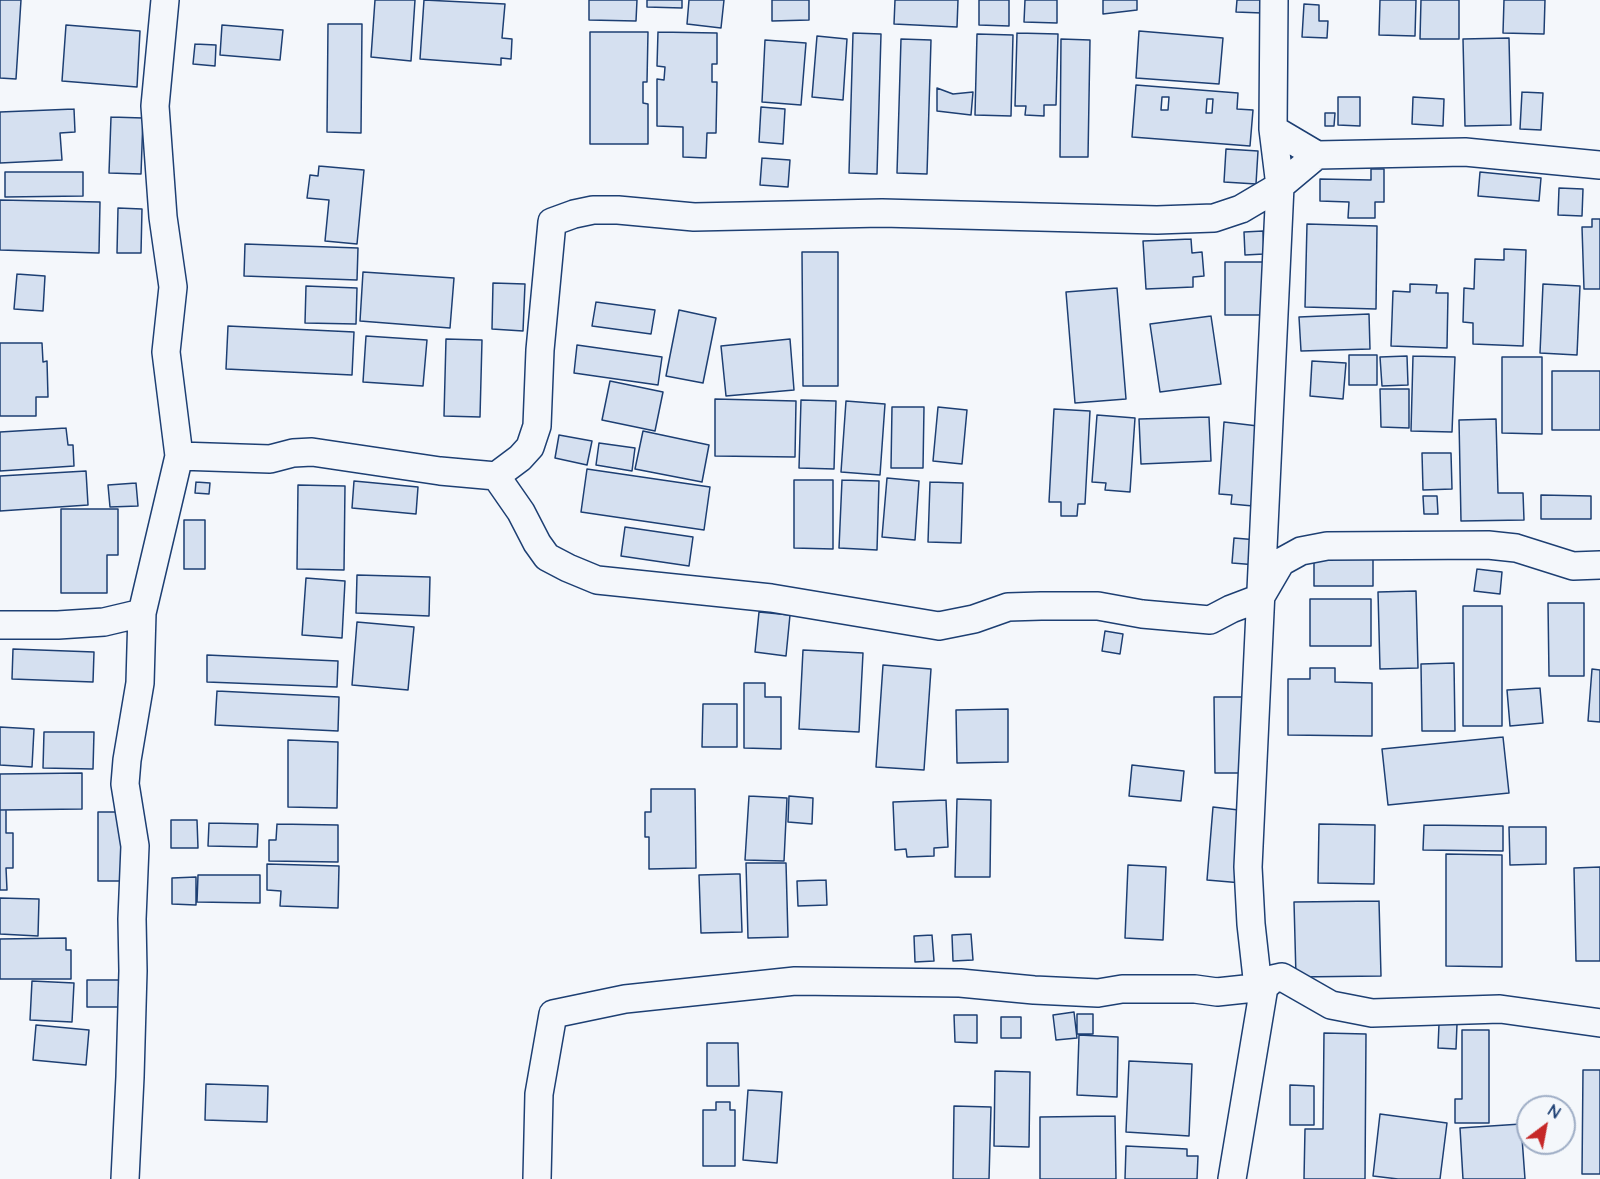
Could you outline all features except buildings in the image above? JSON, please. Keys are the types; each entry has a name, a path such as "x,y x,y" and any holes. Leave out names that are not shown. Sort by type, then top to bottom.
{"street":[{"path":"125,1179 130,1077 135,846 125,784 140,683 142,614 179,456 166,352 173,287 163,217 155,106 165,0"},
{"path":"1232,1179 1265,981 1251,924 1248,867 1280,186 1273,129 1274,0"},
{"path":"1273,129 1317,155 1465,152 1600,165"},
{"path":"179,456 270,459 293,453 312,452 440,471 496,476 520,458 530,447 537,426 540,350 552,222 593,210 694,217 882,213 1157,220 1214,218 1241,209 1280,186 1317,155"},
{"path":"496,476 521,512 547,557 597,580 771,598 939,626 974,619 1008,607 1041,606 1098,606 1142,614 1210,620 1260,598 1281,562 1301,551 1327,546 1488,545 1516,548 1573,566 1600,565"},
{"path":"0,625 104,622 142,614"},
{"path":"537,1179 538,1094 553,1014 625,999 795,981 960,982 1034,990 1098,993 1122,988 1195,989 1217,992 1282,977 1330,1005 1372,1013 1500,1009 1600,1023"}]}
